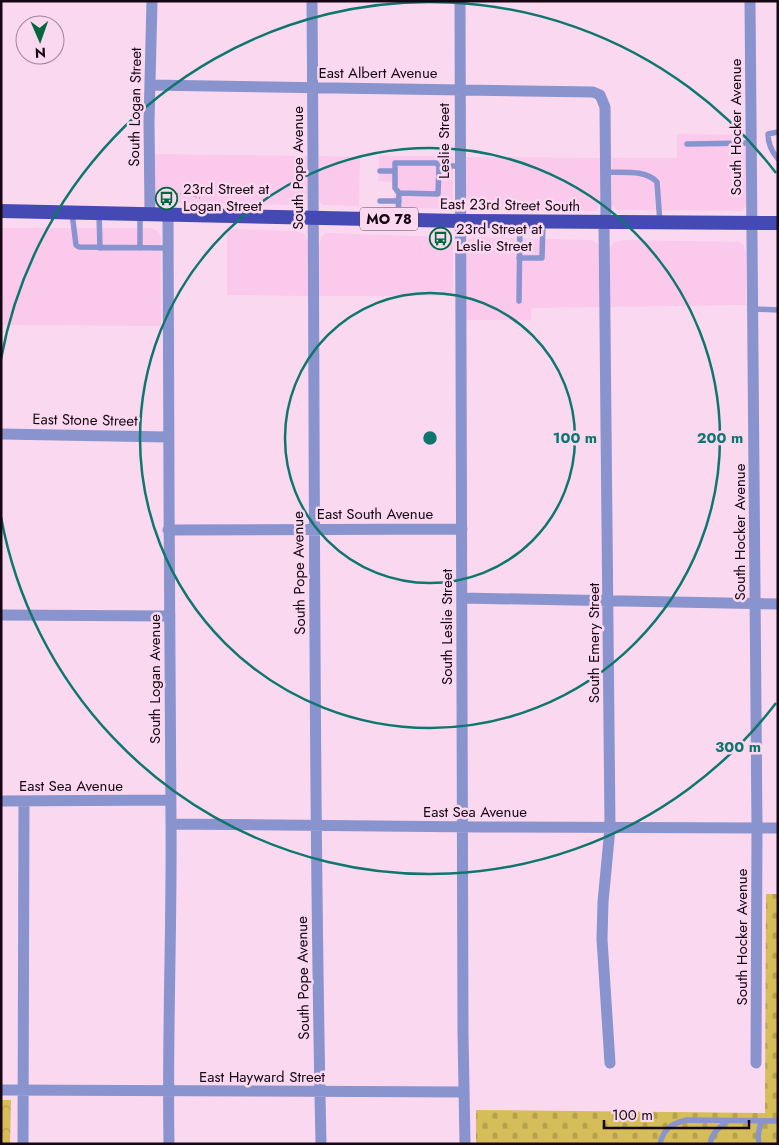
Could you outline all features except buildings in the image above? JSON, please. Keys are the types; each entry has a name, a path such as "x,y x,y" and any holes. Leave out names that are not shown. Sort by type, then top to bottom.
{"main road":[{"name":"East 23rd Street South","path":"1,211 520,222 778,223"}],"street":[{"name":"South Logan Street","path":"145,213 152,1"},
{"name":"South Pope Avenue","path":"312,1 314,530 321,1144"},
{"name":"Leslie Street","path":"460,1 460,221"},
{"name":"South Hocker Avenue","path":"750,1 757,828 756,1063"},
{"name":"East Albert Avenue","path":"150,85 459,88 593,92 600,95 603,99"},
{"name":"South Emery Street","path":"603,99 605,107 606,172 610,828 603,902 602,939 610,1063"},
{"name":"South Logan Avenue","path":"168,214 168,530 171,800 169,1144"},
{"name":"South Leslie Street","path":"460,221 464,1092"},
{"name":"East Stone Street","path":"1,434 168,437"},
{"name":"East South Avenue","path":"168,530 462,529"},
{"path":"462,598 778,604"},
{"path":"1,615 170,616"},
{"name":"East Sea Avenue","path":"1,801 171,800"},
{"path":"23,1144 24,801"},
{"name":"East Sea Avenue","path":"171,824 778,828"},
{"name":"East Hayward Street","path":"1,1090 320,1093 464,1092"},
{"path":"464,1092 465,1144"}],"lane":[{"path":"778,132 768,134 772,151 778,159"},
{"path":"687,144 751,144"},
{"path":"398,220 399,193 395,188 395,163 436,163 438,166 460,166"},
{"path":"399,193 438,194 438,166"},
{"path":"380,171 395,171"},
{"path":"606,172 638,173 653,177 657,182 660,223"},
{"path":"380,201 399,202"},
{"path":"72,212 76,245 79,248 168,248"},
{"path":"98,213 100,248"},
{"path":"140,248 145,213"},
{"path":"519,301 520,222"},
{"path":"520,258 542,258 543,222"},
{"path":"753,309 778,310"},
{"path":"660,1144 661,1136 667,1128 687,1120 778,1121"},
{"path":"710,1144 720,1126 729,1120"},
{"path":"759,1144 758,1136 761,1121"}],"path":[{"path":"156,194 190,194 200,198"}],"shaded area":[{"path":"677,134 746,135 746,206 742,211 617,210 612,205 612,158 677,158"},
{"path":"154,154 308,156 307,198 305,203 298,205 166,203 158,198 154,190"},
{"path":"319,156 360,157 359,206 323,205 319,201"},
{"path":"379,156 453,156 453,201 451,206 445,209 394,207 394,182 378,181"},
{"path":"464,157 600,158 600,205 596,211 471,209 465,204"},
{"path":"1,228 151,228 158,231 161,237 161,326 1,325"},
{"path":"227,229 296,231 304,234 309,242 310,296 227,295"},
{"path":"326,233 443,237 450,241 453,246 453,296 319,296 318,247 321,238"},
{"path":"473,237 592,240 598,244 600,250 601,307 531,308 531,320 463,320 464,247 467,241"},
{"path":"624,240 740,242 744,246 746,254 746,305 610,307 610,247 614,242"}],"green space":[{"path":"766,894 778,894 778,1144 476,1144 476,1110 765,1113"},
{"path":"1,1100 11,1100 10,1144 1,1144"}],"place":[{"name":"23rd Street at Logan Street","path":"167,198"},
{"name":"23rd Street at Leslie Street","path":"440,238"}]}
